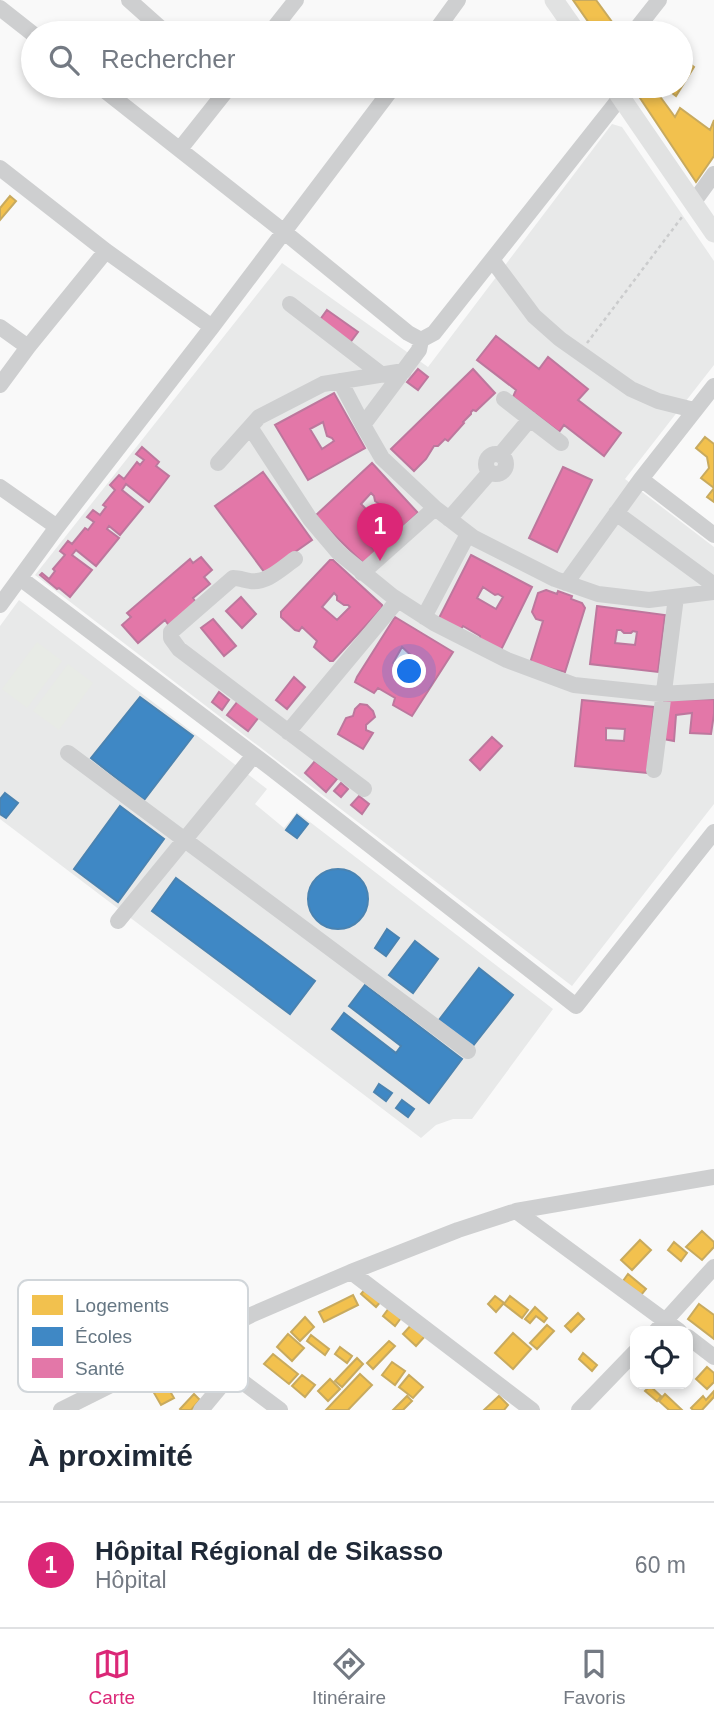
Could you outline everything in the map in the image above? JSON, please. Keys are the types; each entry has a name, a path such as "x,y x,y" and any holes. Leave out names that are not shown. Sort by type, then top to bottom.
{"main road":[{"path":"554,0 569,21"},
{"path":"621,98 714,233"}],"street":[{"path":"129,0 153,21"},
{"path":"642,21 659,0"},
{"path":"278,21 292,1"},
{"path":"441,21 453,2"},
{"path":"0,8 21,25"},
{"path":"114,98 408,333 421,340"},
{"path":"180,149 219,98"},
{"path":"0,605 385,98"},
{"path":"421,340 434,334 493,261 613,98"},
{"path":"0,168 106,251 212,327"},
{"path":"693,203 714,174"},
{"path":"0,385 106,251"},
{"path":"493,261 534,316 611,377 658,401 694,410"},
{"path":"290,304 381,374"},
{"path":"0,327 28,347"},
{"path":"363,425 419,350 421,340"},
{"path":"218,463 259,418 323,384 404,370"},
{"path":"340,381 382,458 435,508 468,534 520,562 598,594 649,600 714,592"},
{"path":"566,583 641,479 714,386"},
{"path":"504,399 561,443"},
{"path":"449,519 490,472 499,474 504,469 505,460 500,455 530,419"},
{"path":"250,427 310,519 338,552 362,573 424,617 507,660 574,685 663,694 714,691"},
{"path":"641,479 714,535"},
{"path":"0,487 57,527"},
{"path":"362,573 435,508"},
{"path":"617,513 714,585"},
{"path":"424,617 468,534"},
{"path":"295,559 262,580 251,582 233,578 171,632 171,638 179,649 364,789"},
{"path":"20,578 254,755 576,1006 714,832"},
{"path":"654,770 676,597"},
{"path":"288,732 398,600"},
{"path":"68,753 468,1051"},
{"path":"118,921 254,755"},
{"path":"248,1316 351,1272 458,1230 516,1211 714,1177"},
{"path":"516,1211 661,1326 714,1267"},
{"path":"351,1272 532,1410"},
{"path":"693,1341 714,1357"},
{"path":"579,1410 630,1357"},
{"path":"248,1386 280,1410"},
{"path":"61,1410 96,1392"},
{"path":"201,1410 216,1392"}],"path":[{"path":"580,352 693,203"}],"shaded area":[{"path":"612,124 622,127 714,261 714,365 625,479 714,547 714,804 572,986 35,575 282,263 428,367"},
{"path":"19,600 267,789 255,804 284,828 297,812 553,1009 472,1119 453,1119 436,1125 421,1138 0,819 0,626"},
{"path":"37,642 62,661 27,708 2,689"},
{"path":"68,664 93,683 59,730 33,711"}],"building: Logements":[{"path":"573,0 596,0 611,21 588,21"},
{"path":"640,98 661,98 675,117 680,108 710,130 714,120 714,156 696,182"},
{"path":"10,196 16,201 0,220 0,208"},
{"path":"705,437 714,444 714,488 701,478 709,468 707,457 696,448"},
{"path":"714,488 714,502 707,497"},
{"path":"702,1231 714,1242 714,1247 702,1260 686,1247"},
{"path":"640,1240 651,1250 632,1270 621,1260"},
{"path":"674,1242 687,1253 681,1261 668,1250"},
{"path":"628,1274 646,1289 641,1295 623,1281"},
{"path":"367,1287 382,1300 376,1307 361,1294"},
{"path":"353,1295 358,1305 324,1322 319,1312"},
{"path":"495,1296 504,1303 496,1312 488,1304"},
{"path":"510,1296 528,1310 522,1318 504,1304"},
{"path":"699,1304 714,1315 714,1339 688,1319"},
{"path":"535,1307 547,1318 544,1322 536,1316 530,1323 525,1319"},
{"path":"389,1308 401,1318 395,1326 383,1316"},
{"path":"578,1313 584,1319 571,1332 565,1326"},
{"path":"305,1317 314,1327 300,1341 291,1332"},
{"path":"413,1323 426,1335 416,1346 403,1334"},
{"path":"547,1325 554,1331 537,1349 530,1343"},
{"path":"513,1333 531,1349 513,1369 495,1353"},
{"path":"288,1334 304,1348 292,1361 277,1347"},
{"path":"311,1335 329,1349 325,1355 307,1341"},
{"path":"389,1341 395,1346 373,1369 367,1363"},
{"path":"340,1347 352,1356 347,1363 335,1354"},
{"path":"583,1353 597,1365 592,1371 579,1359"},
{"path":"273,1354 298,1374 289,1384 264,1364"},
{"path":"357,1358 363,1364 342,1387 335,1381"},
{"path":"392,1362 405,1371 395,1385 382,1375"},
{"path":"707,1367 714,1373 714,1382 707,1389 696,1379"},
{"path":"360,1374 372,1385 348,1410 326,1410"},
{"path":"302,1375 315,1385 305,1397 292,1386"},
{"path":"409,1375 423,1387 413,1398 399,1387"},
{"path":"330,1379 340,1389 328,1401 318,1391"},
{"path":"653,1389 661,1396 657,1401 645,1391"},
{"path":"714,1391 714,1397 702,1410 691,1408 703,1396 706,1400"},
{"path":"153,1392 171,1392 174,1398 161,1405"},
{"path":"194,1394 200,1400 191,1410 181,1410 180,1409"},
{"path":"665,1394 682,1410 669,1410 659,1401"},
{"path":"407,1396 412,1401 403,1410 393,1410"},
{"path":"499,1396 508,1405 504,1410 484,1410"}],"building: Écoles":[{"path":"140,697 193,736 144,800 91,758"},
{"path":"5,793 18,803 6,818 0,814 0,799"},
{"path":"120,806 164,839 118,902 74,869"},
{"path":"297,815 308,824 297,838 286,830"},
{"path":"338,869 355,874 363,882 368,899 363,916 355,924 338,929 321,924 313,916 308,899 313,882 321,874"},
{"path":"176,878 315,981 290,1014 152,911"},
{"path":"387,929 399,938 386,956 375,948"},
{"path":"415,941 438,959 413,993 389,975"},
{"path":"479,968 513,995 472,1047 439,1020"},
{"path":"365,985 462,1059 429,1103 332,1029 344,1013 396,1053 401,1046 349,1006"},
{"path":"379,1084 392,1093 386,1101 374,1092"},
{"path":"402,1100 414,1109 408,1117 396,1108"}],"building: Santé":[{"path":"327,310 358,332 349,344 319,321"},
{"path":"496,336 539,369 548,357 588,389 578,400 621,433 604,456 564,425 559,432 513,397 516,390 477,360"},
{"path":"418,369 428,377 418,390 407,382"},
{"path":"473,369 495,393 476,411 471,412 448,441 445,439 438,446 434,446 414,471 391,449"},
{"path":"334,393 365,448 308,480 275,425","holes":["323,422 327,436 334,441 322,449 310,429"]},
{"path":"142,447 159,462 156,466 169,476 149,502 126,484 122,490 143,507 120,535 109,526 107,529 119,538 96,566 76,550 72,555 92,570 70,597 40,575 42,573 49,579 55,571 53,569 65,555 60,551 68,541 72,544 85,528 88,530 94,522 87,517 93,510 100,515 106,507 103,505 115,490 110,485 119,475 124,479 137,462 140,465 144,460 136,454"},
{"path":"372,463 418,513 364,564 315,516","holes":["371,493 375,501 386,509 376,519 361,504"]},
{"path":"563,467 592,480 557,552 529,538"},
{"path":"263,472 312,540 265,573 215,506"},
{"path":"471,555 532,587 500,652 479,641 480,636 463,626 459,632 437,622","holes":["483,587 503,597 496,609 477,598"]},
{"path":"201,557 212,570 204,577 210,584 193,598 197,604 170,627 165,620 138,643 122,625 131,617 127,613 190,559 193,563"},
{"path":"330,560 382,605 333,661 314,647 317,641 302,627 299,631 295,630 281,617 281,612","holes":["334,593 337,600 350,607 337,620 322,607"]},
{"path":"546,590 572,596 571,599 582,603 585,608 565,672 530,663 543,621 536,619 532,612 538,593"},
{"path":"241,597 256,614 242,628 226,611"},
{"path":"597,606 665,615 658,672 590,664","holes":["617,630 624,633 637,632 635,645 615,643"]},
{"path":"395,617 453,652 412,716 393,705 395,698 378,688 374,693 355,682","holes":["402,647 413,657 420,659 411,674 393,663"]},
{"path":"213,619 236,646 224,656 201,628"},
{"path":"294,677 305,687 287,709 276,700"},
{"path":"219,692 229,700 222,710 212,702"},
{"path":"714,699 711,734 690,733 692,713 676,715 674,741 663,739 664,700"},
{"path":"582,700 654,707 647,773 575,766","holes":["606,728 625,729 624,741 606,740"]},
{"path":"238,701 259,717 248,731 227,715"},
{"path":"360,704 367,705 375,717 366,725 366,730 373,733 363,749 338,734 346,718 353,716"},
{"path":"492,737 502,746 480,770 470,760"},
{"path":"315,761 337,779 326,792 305,773"},
{"path":"341,783 348,789 341,797 334,791"},
{"path":"359,796 369,804 362,814 351,805"}],"place":[{"name":"Hôpital Régional de Sikasso","path":"380,561"}]}
